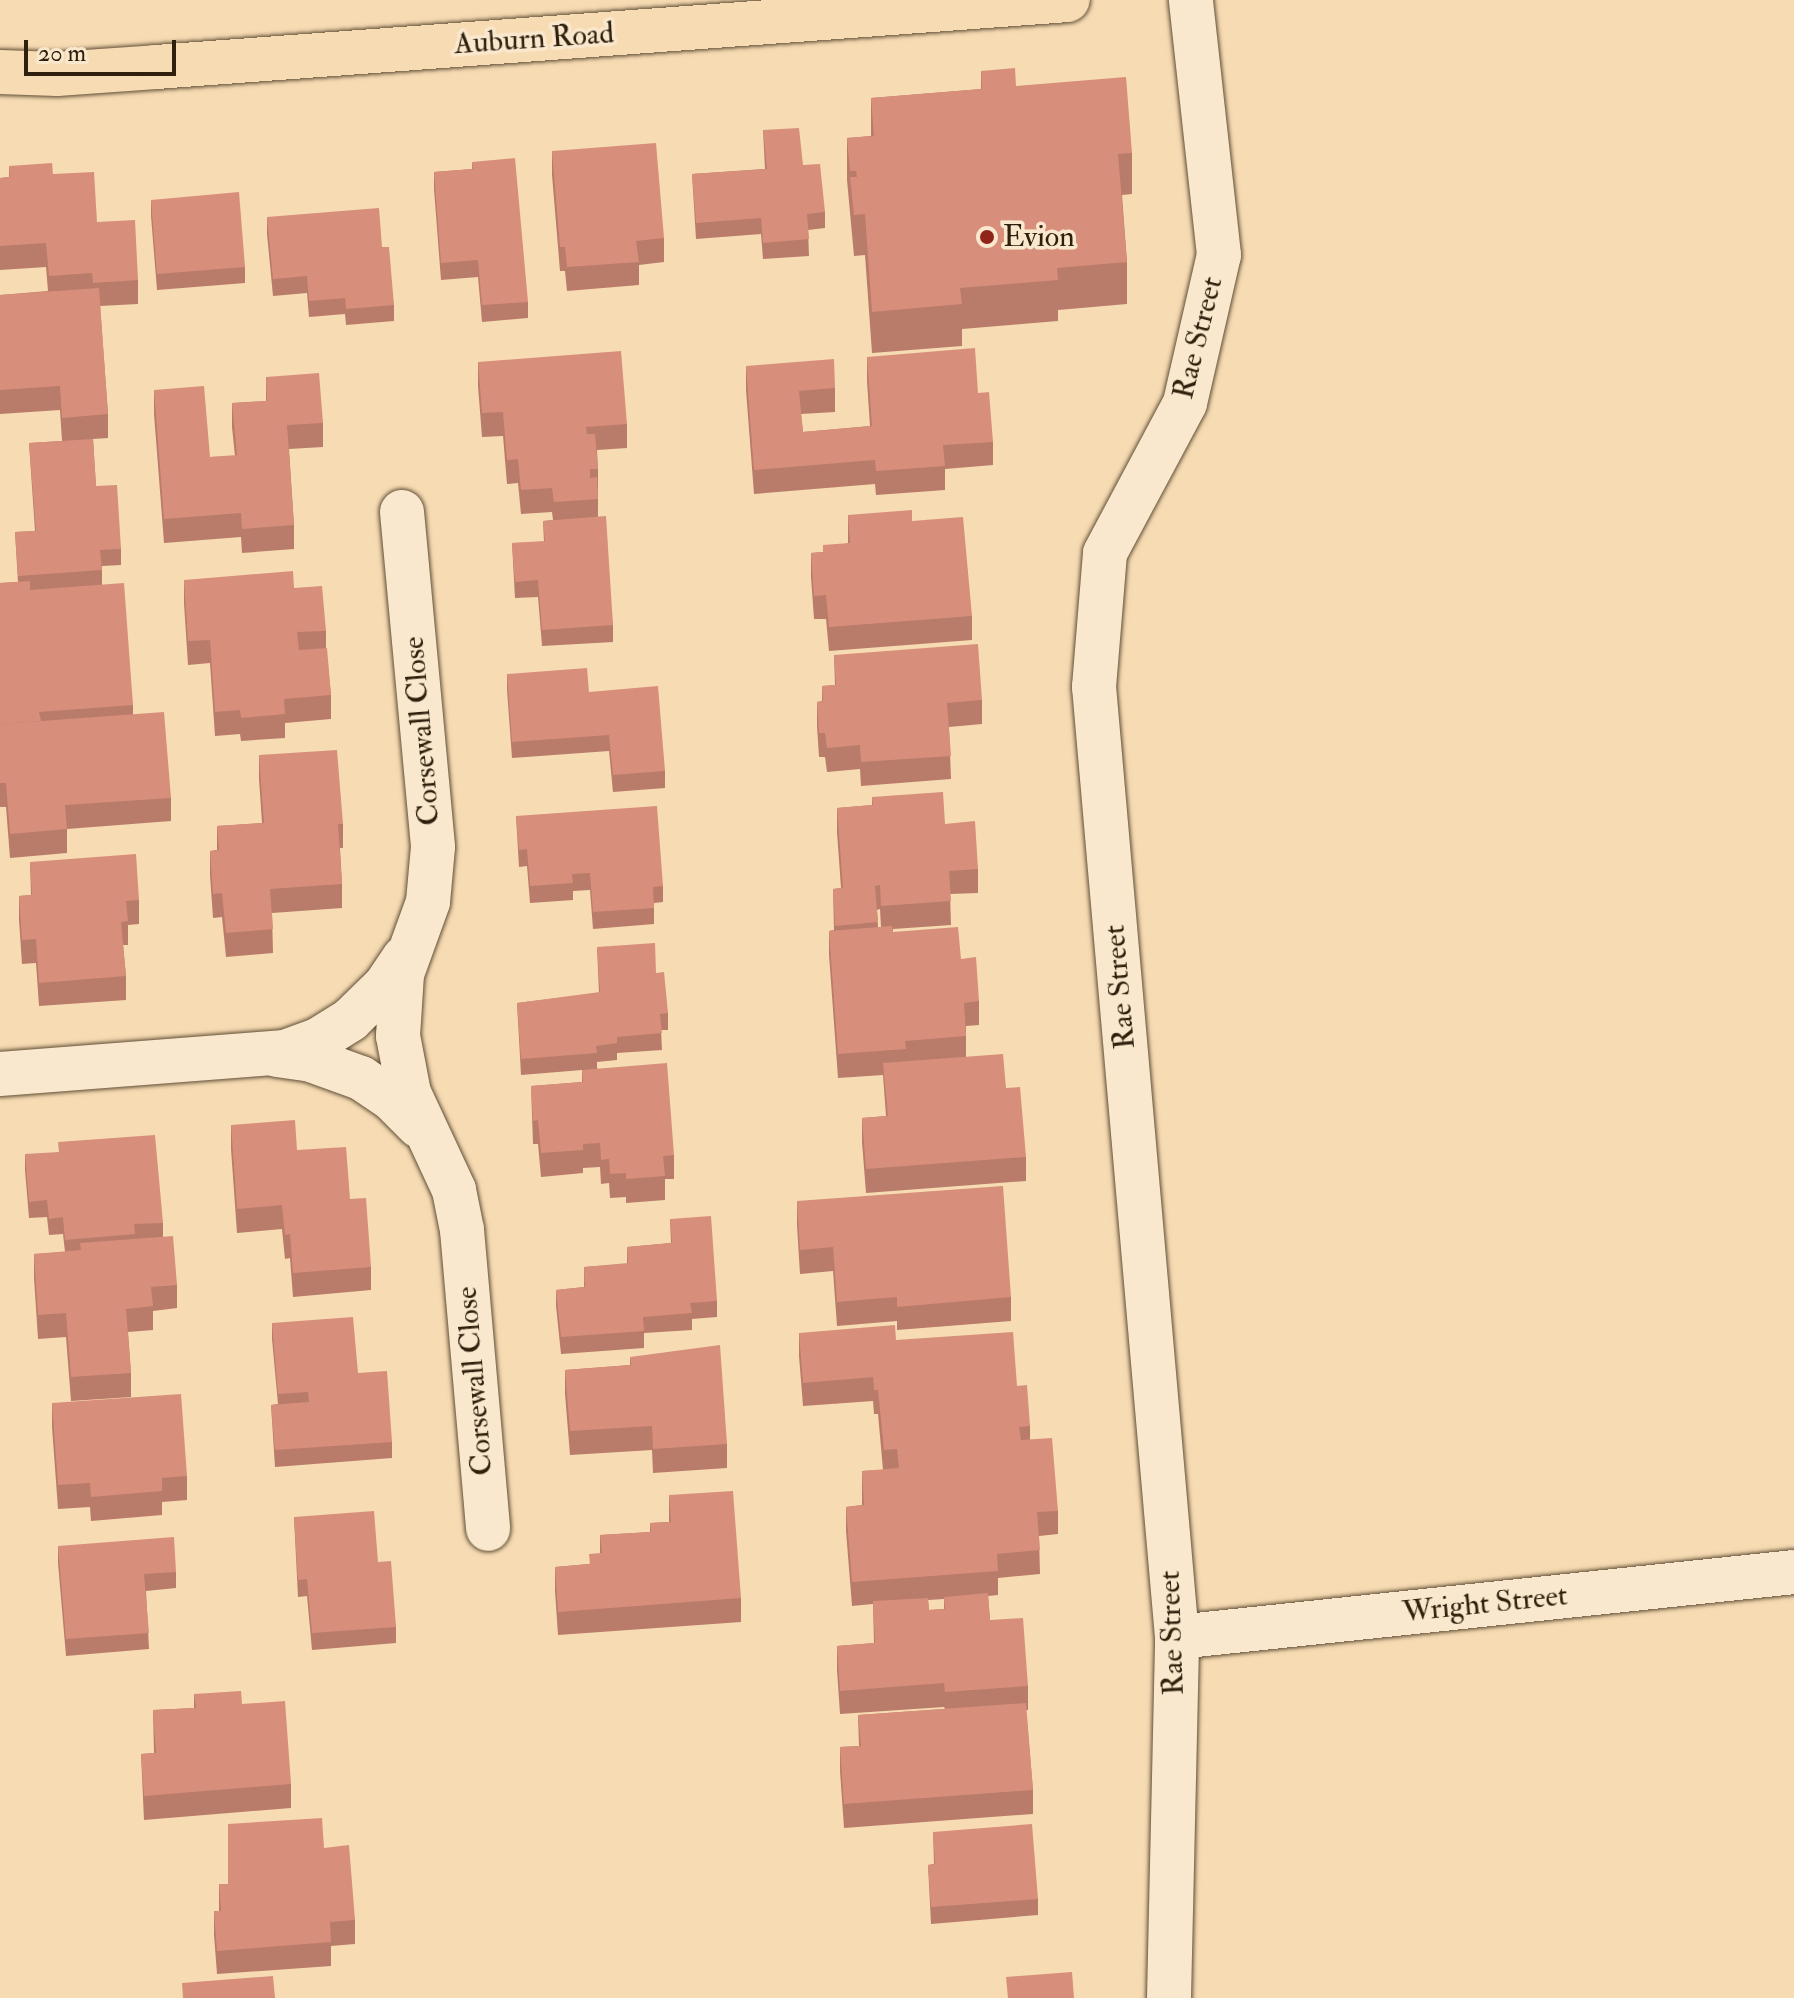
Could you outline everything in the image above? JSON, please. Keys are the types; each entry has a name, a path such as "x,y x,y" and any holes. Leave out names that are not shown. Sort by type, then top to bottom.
{"main road":[{"name":"Auburn Road","path":"0,72 57,74 702,13 1068,0"},
{"path":"0,99 57,74"}],"street":[{"name":"Rae Street","path":"1169,1998 1177,1637 1094,687 1105,553 1185,403 1219,255 1191,0"},
{"name":"Corsewall Close","path":"402,512 433,847 428,902 399,989 398,1036 409,1093 454,1190 462,1230 488,1529"},
{"name":"Corsewall Close","path":"0,1074 271,1055 305,1046 341,1027 385,986 411,947"},
{"name":"Corsewall Close","path":"271,1055 311,1060 361,1078 401,1107 431,1143"},
{"name":"Wright Street","path":"1177,1637 1794,1572"}],"building":[{"name":"Evion","path":"1015,68 1016,86 1126,77 1132,153 1118,154 1127,262 1057,268 1058,280 960,288 962,304 872,312 865,214 854,215 850,177 857,177 856,171 850,171 847,138 874,136 871,98 982,89 981,71"},
{"path":"799,128 803,165 820,164 825,212 807,214 809,239 763,243 761,218 696,223 692,174 767,169 763,130"},
{"path":"656,143 664,238 636,241 639,262 567,267 565,247 560,247 552,151"},
{"path":"515,158 528,302 482,305 478,260 441,263 434,172 473,169 472,162"},
{"path":"52,163 53,174 94,172 97,222 135,220 138,280 93,283 92,273 49,276 46,243 0,246 0,178 10,177 9,166"},
{"path":"239,192 245,267 157,274 151,200"},
{"path":"379,208 382,247 389,247 394,305 346,309 345,298 309,301 307,276 273,279 267,217"},
{"path":"99,288 108,414 62,418 60,386 0,390 0,295"},
{"path":"975,348 978,393 989,392 993,442 943,445 945,466 876,471 875,460 754,470 746,366 834,359 835,388 799,391 803,432 872,426 867,357"},
{"path":"621,351 627,424 586,427 587,434 595,434 598,469 590,469 590,478 597,477 598,499 554,502 552,488 521,490 518,459 507,460 503,412 482,413 478,362"},
{"path":"319,373 323,423 287,425 294,525 242,529 241,513 164,519 154,390 204,386 210,457 237,455 232,403 267,401 266,377"},
{"path":"93,439 96,486 117,485 121,549 100,550 102,570 18,576 15,532 36,531 29,443"},
{"path":"912,510 912,521 963,517 972,616 829,627 826,595 814,596 811,553 823,552 823,545 850,543 848,515"},
{"path":"606,516 613,625 542,630 538,580 515,582 512,543 545,541 543,521"},
{"path":"293,571 294,588 322,586 326,631 297,632 299,650 327,648 331,695 284,699 285,714 241,718 240,710 215,712 210,640 188,641 184,580"},
{"path":"30,581 30,590 124,583 133,705 39,712 41,721 0,724 0,583"},
{"path":"978,644 982,700 947,703 951,756 861,762 860,745 827,748 825,733 819,733 817,702 823,701 822,686 836,685 834,655"},
{"path":"587,668 589,692 658,686 665,771 613,775 609,735 512,742 507,674"},
{"path":"164,712 171,798 65,805 67,829 10,834 6,783 0,783 0,724"},
{"path":"337,750 343,824 338,824 342,884 270,889 273,929 226,933 222,893 213,894 210,851 219,850 217,826 264,823 259,755"},
{"path":"943,792 945,824 975,821 978,869 949,871 951,901 881,906 880,885 875,886 878,922 835,926 833,889 843,888 837,808 873,805 872,797"},
{"path":"657,806 663,886 653,887 654,908 593,912 590,873 572,874 573,883 530,886 527,849 519,850 516,816"},
{"path":"136,854 139,900 126,901 128,921 121,922 126,976 39,983 36,939 22,940 19,896 32,895 30,862"},
{"path":"892,926 893,932 958,927 961,959 976,957 979,1001 964,1003 966,1036 905,1041 906,1049 838,1054 829,931"},
{"path":"655,943 656,973 664,972 668,1013 660,1014 662,1033 617,1037 617,1043 596,1046 597,1053 521,1059 517,1003 600,992 597,947"},
{"path":"1003,1054 1006,1088 1020,1087 1026,1157 866,1169 862,1118 888,1116 883,1063"},
{"path":"667,1063 674,1155 663,1156 665,1176 626,1179 626,1173 610,1174 609,1159 601,1160 600,1143 583,1144 583,1150 541,1153 538,1120 533,1121 531,1086 583,1082 582,1070"},
{"path":"295,1120 297,1150 346,1147 350,1199 366,1198 371,1267 293,1273 290,1234 285,1235 282,1205 237,1209 231,1125"},
{"path":"155,1135 163,1223 134,1224 135,1234 65,1240 63,1217 49,1219 47,1200 29,1202 25,1154 59,1152 58,1142"},
{"path":"1003,1186 1011,1297 897,1307 897,1297 837,1302 833,1247 800,1250 797,1201"},
{"path":"711,1216 717,1301 690,1303 692,1313 643,1317 644,1331 561,1337 556,1290 585,1287 584,1267 628,1263 627,1247 672,1243 670,1219"},
{"path":"173,1236 177,1285 151,1287 153,1306 126,1309 131,1373 71,1377 66,1313 38,1315 34,1254 81,1250 80,1243"},
{"path":"353,1317 358,1373 387,1371 392,1442 275,1450 271,1405 309,1402 308,1392 278,1394 272,1323"},
{"path":"895,1325 896,1340 1013,1332 1017,1386 1027,1385 1030,1426 1019,1427 1021,1440 1052,1438 1058,1511 1037,1512 1040,1550 997,1554 998,1571 852,1582 846,1507 864,1505 862,1471 899,1468 897,1449 884,1450 878,1390 874,1390 873,1377 803,1383 799,1333"},
{"path":"720,1345 727,1444 653,1449 652,1426 570,1431 565,1370 631,1365 630,1357"},
{"path":"181,1394 187,1476 162,1478 162,1491 91,1497 90,1483 58,1485 52,1403"},
{"path":"733,1491 741,1598 558,1612 555,1567 590,1564 589,1554 602,1553 600,1535 651,1532 650,1523 671,1522 669,1495"},
{"path":"374,1511 378,1562 391,1561 396,1627 312,1633 307,1579 298,1580 294,1517"},
{"path":"174,1537 176,1572 144,1574 149,1633 66,1639 58,1546"},
{"path":"988,1593 990,1620 1023,1618 1028,1686 945,1692 944,1683 840,1691 837,1646 875,1643 873,1601 928,1598 929,1610 945,1609 944,1597"},
{"path":"241,1691 242,1704 285,1701 291,1784 144,1796 141,1754 156,1753 153,1710 196,1708 194,1694"},
{"path":"1026,1703 1033,1790 844,1804 840,1747 861,1746 858,1715"},
{"path":"322,1818 324,1848 349,1845 355,1920 330,1922 331,1942 217,1951 214,1911 221,1911 219,1884 228,1884 228,1824"},
{"path":"1032,1824 1038,1899 931,1907 928,1865 935,1864 933,1832"},
{"path":"1072,1972 1074,1998 1008,1998 1006,1977"},
{"path":"273,1976 275,1998 183,1998 182,1983"}],"place":[{"name":"Evion","path":"987,237"}]}
